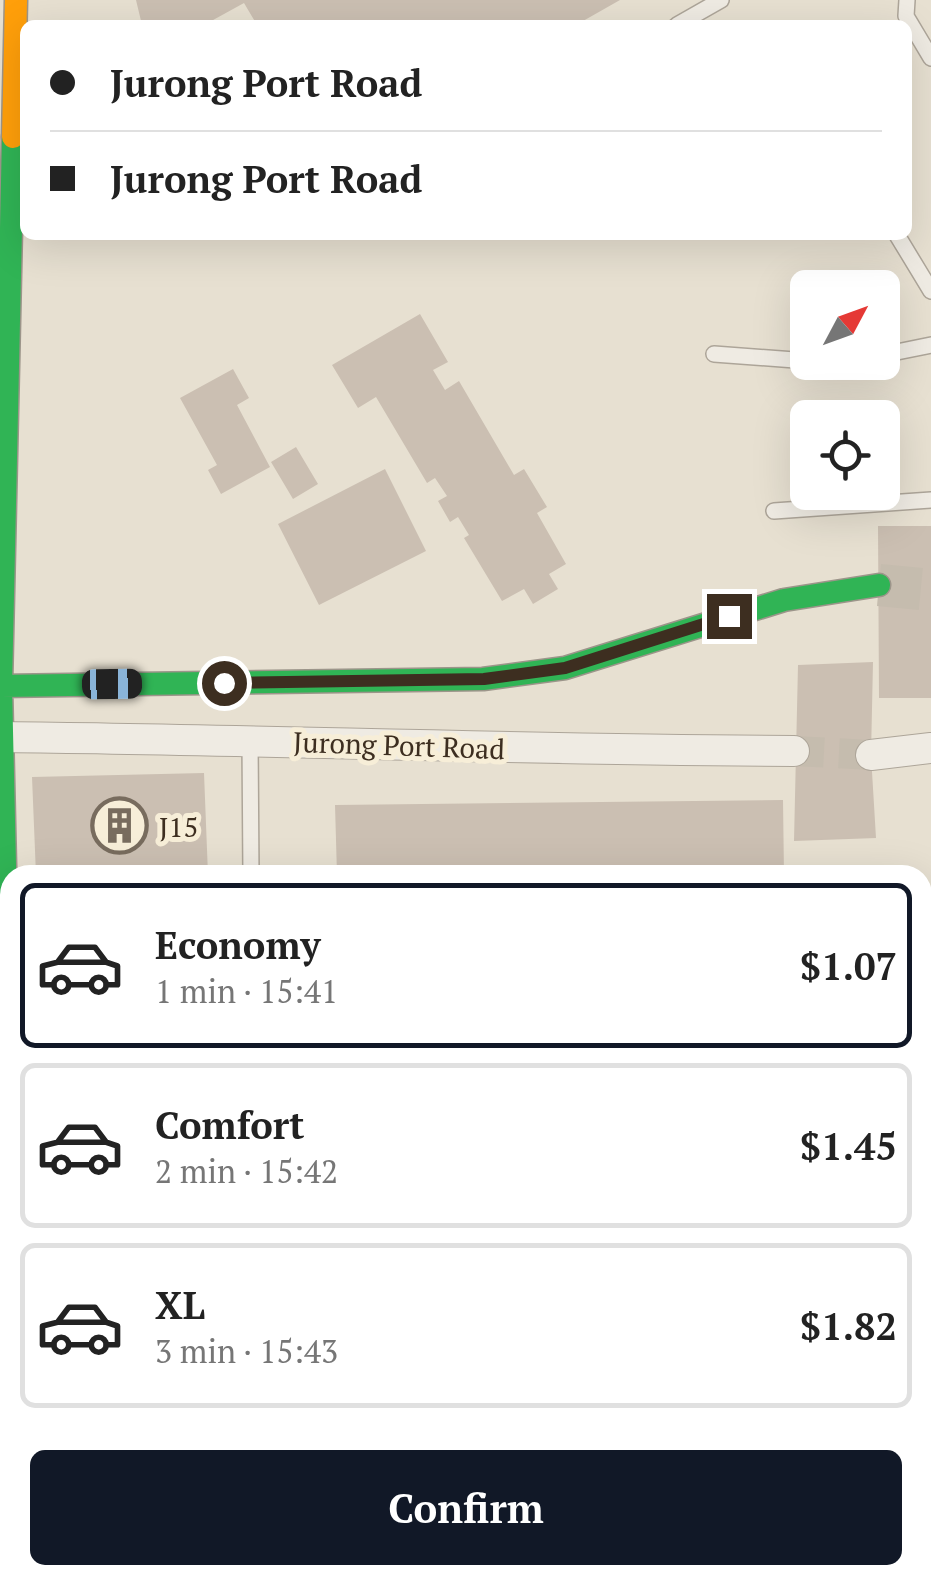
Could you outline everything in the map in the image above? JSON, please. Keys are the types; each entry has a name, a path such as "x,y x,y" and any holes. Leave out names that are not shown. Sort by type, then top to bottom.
{"street":[{"path":"6,865 1,686 15,0"},
{"path":"1,686 484,679 565,668 784,600 879,585"},
{"name":"Jurong Port Road","path":"4,737 566,750 794,751"},
{"path":"871,755 931,748"}],"lane":[{"path":"687,20 721,0"},
{"path":"912,26 931,58"},
{"path":"901,240 931,291"},
{"path":"900,351 931,345"},
{"path":"714,354 790,360"},
{"path":"774,511 931,500"},
{"path":"250,740 251,865"}],"building":[{"path":"136,0 620,0 585,20 254,20 244,3 213,20 141,20"},
{"path":"420,314 448,362 433,370 445,390 459,381 514,475 524,469 547,507 537,513 566,564 549,574 558,589 533,604 524,589 502,601 464,538 469,535 458,517 450,522 438,501 447,496 435,478 427,483 376,397 358,408 332,365"},
{"path":"233,369 249,398 237,405 270,467 221,494 208,470 217,465 180,398"},
{"path":"296,447 318,484 293,499 271,462"},
{"path":"385,469 426,551 319,605 278,524"},
{"path":"878,526 931,526 931,698 879,698"},
{"path":"873,662 871,755 876,838 794,841 798,665"},
{"name":"J15","path":"204,773 208,865 36,865 32,777"},
{"path":"783,800 784,865 337,865 335,805"}],"tunnel":[{"path":"879,585 931,590"},
{"path":"794,751 871,755"}],"traffic: fast":[{"path":"5,865 1,686 13,137"},
{"path":"1,686 483,679 565,668 784,600 879,585"}],"traffic: slow":[{"path":"13,137 16,0"}],"place":[{"name":"J15","path":"120,826"}],"route":[{"path":"224,683 484,679 565,668 729,616"}]}
